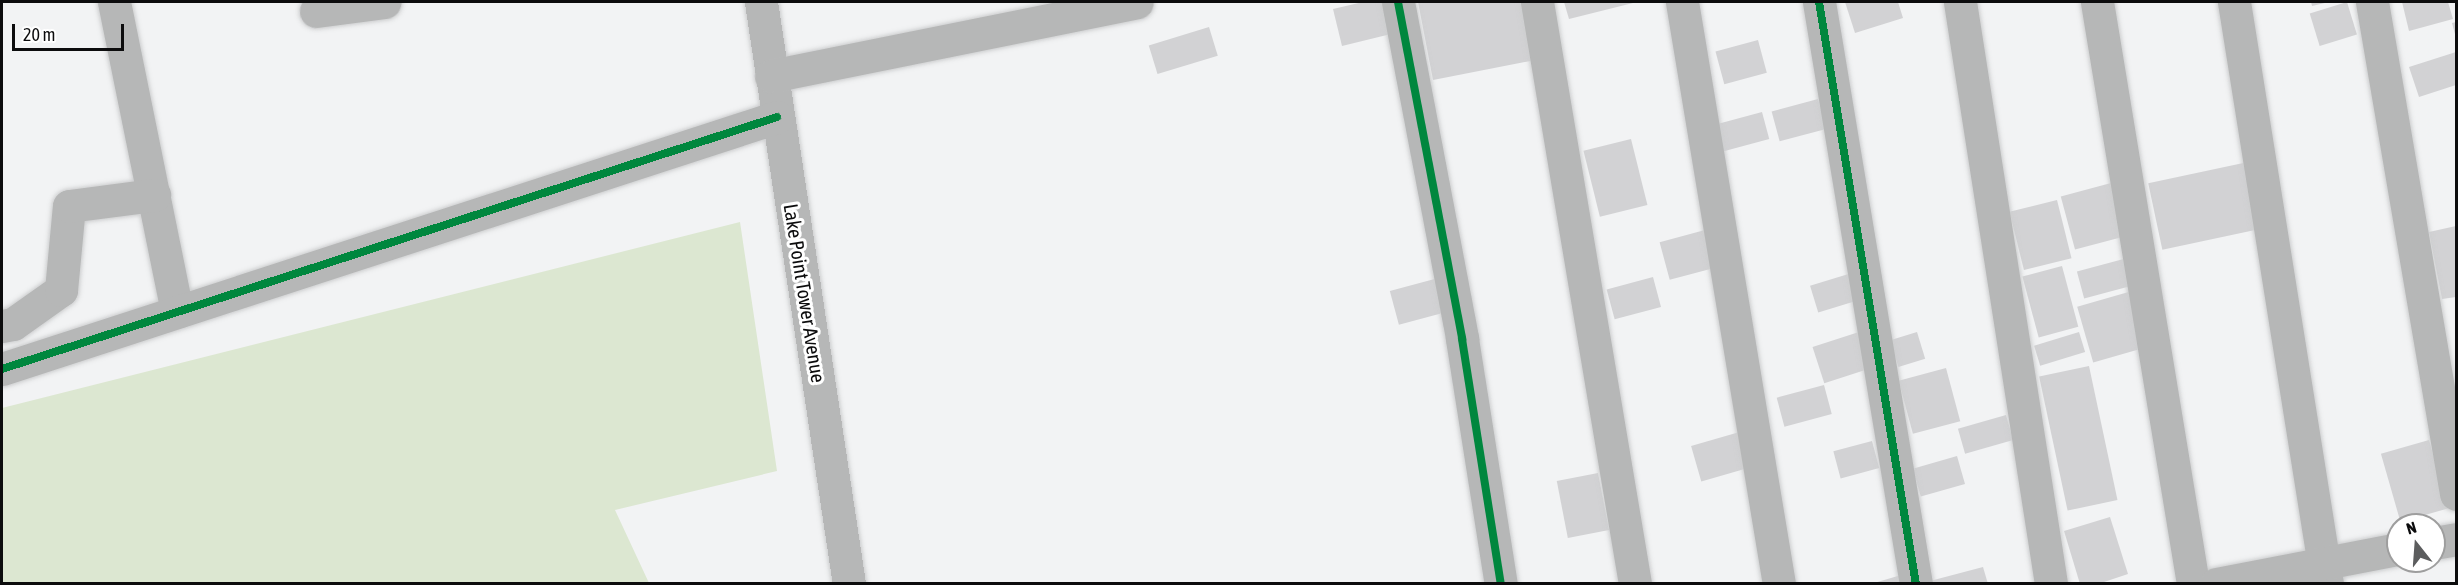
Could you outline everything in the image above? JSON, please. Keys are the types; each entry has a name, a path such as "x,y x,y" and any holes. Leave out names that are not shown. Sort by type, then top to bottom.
{"street":[{"path":"114,2 177,312"},
{"path":"316,11 384,2"},
{"name":"Lake Point Tower Avenue","path":"761,2 849,584"},
{"path":"771,75 1137,2"},
{"path":"1398,2 1462,339 1501,584"},
{"path":"1537,2 1635,584"},
{"path":"1682,2 1779,584"},
{"path":"1819,2 1917,584"},
{"path":"1960,2 2051,584"},
{"path":"2097,2 2193,584"},
{"path":"2234,2 2325,572"},
{"path":"2372,2 2457,494"},
{"path":"2,369 777,117"},
{"path":"2,326 13,324 61,290 69,206 154,195"},
{"path":"2216,584 2325,572 2386,553"}],"green space":[{"path":"740,222 777,471 615,510 649,583 2,583 2,408"}],"building":[{"path":"1363,2 1388,2 1395,33 1342,46 1333,9"},
{"path":"1418,2 1524,2 1535,60 1433,80"},
{"path":"1564,2 1637,2 1569,19"},
{"path":"1845,2 1898,2 1903,18 1855,33"},
{"path":"2311,2 2329,2 2312,6"},
{"path":"2347,2 2357,35 2320,46 2310,13"},
{"path":"2402,2 2448,2 2453,19 2409,31"},
{"path":"2456,22 2456,38 2452,23"},
{"path":"1209,27 1218,56 1158,74 1149,45"},
{"path":"1758,40 1767,73 1724,84 1715,51"},
{"path":"2456,52 2456,85 2419,97 2409,67"},
{"path":"1818,99 1826,129 1780,141 1772,111"},
{"path":"1762,112 1769,139 1723,151 1716,124"},
{"path":"1631,139 1647,205 1600,217 1583,151"},
{"path":"2248,162 2262,229 2162,250 2148,183"},
{"path":"2111,183 2125,236 2075,250 2061,196"},
{"path":"2057,200 2072,258 2024,270 2009,212"},
{"path":"2456,226 2456,297 2442,299 2429,232"},
{"path":"1705,230 1715,268 1670,280 1660,242"},
{"path":"2131,257 2138,284 2084,299 2077,271"},
{"path":"2062,266 2078,327 2039,337 2022,277"},
{"path":"1855,272 1863,299 1818,313 1810,286"},
{"path":"1442,277 1451,311 1399,325 1390,291"},
{"path":"1653,277 1661,307 1615,319 1607,289"},
{"path":"2132,291 2148,347 2093,362 2077,307"},
{"path":"1862,331 1874,367 1824,383 1813,347"},
{"path":"1917,332 1925,359 1898,367 1890,340"},
{"path":"2079,332 2085,352 2040,366 2034,346"},
{"path":"2089,366 2117,500 2068,511 2039,377"},
{"path":"1946,368 1960,421 1913,434 1899,381"},
{"path":"1824,385 1832,414 1784,427 1777,398"},
{"path":"2006,415 2013,440 1965,454 1958,429"},
{"path":"1743,431 1753,467 1701,481 1691,446"},
{"path":"2429,440 2449,508 2432,513 2398,513 2381,454"},
{"path":"1872,441 1879,468 1841,478 1833,451"},
{"path":"1957,456 1965,484 1921,497 1913,469"},
{"path":"1598,473 1609,530 1568,538 1557,481"},
{"path":"2110,517 2128,574 2098,584 2080,584 2064,531"},
{"path":"1983,567 1988,584 1931,584 1930,581"},
{"path":"1908,573 1911,584 1874,584 1874,583"}],"cycle path":[{"path":"1398,2 1462,339 1501,584"},
{"path":"1819,2 1916,584"},
{"path":"2,369 777,117"}]}
